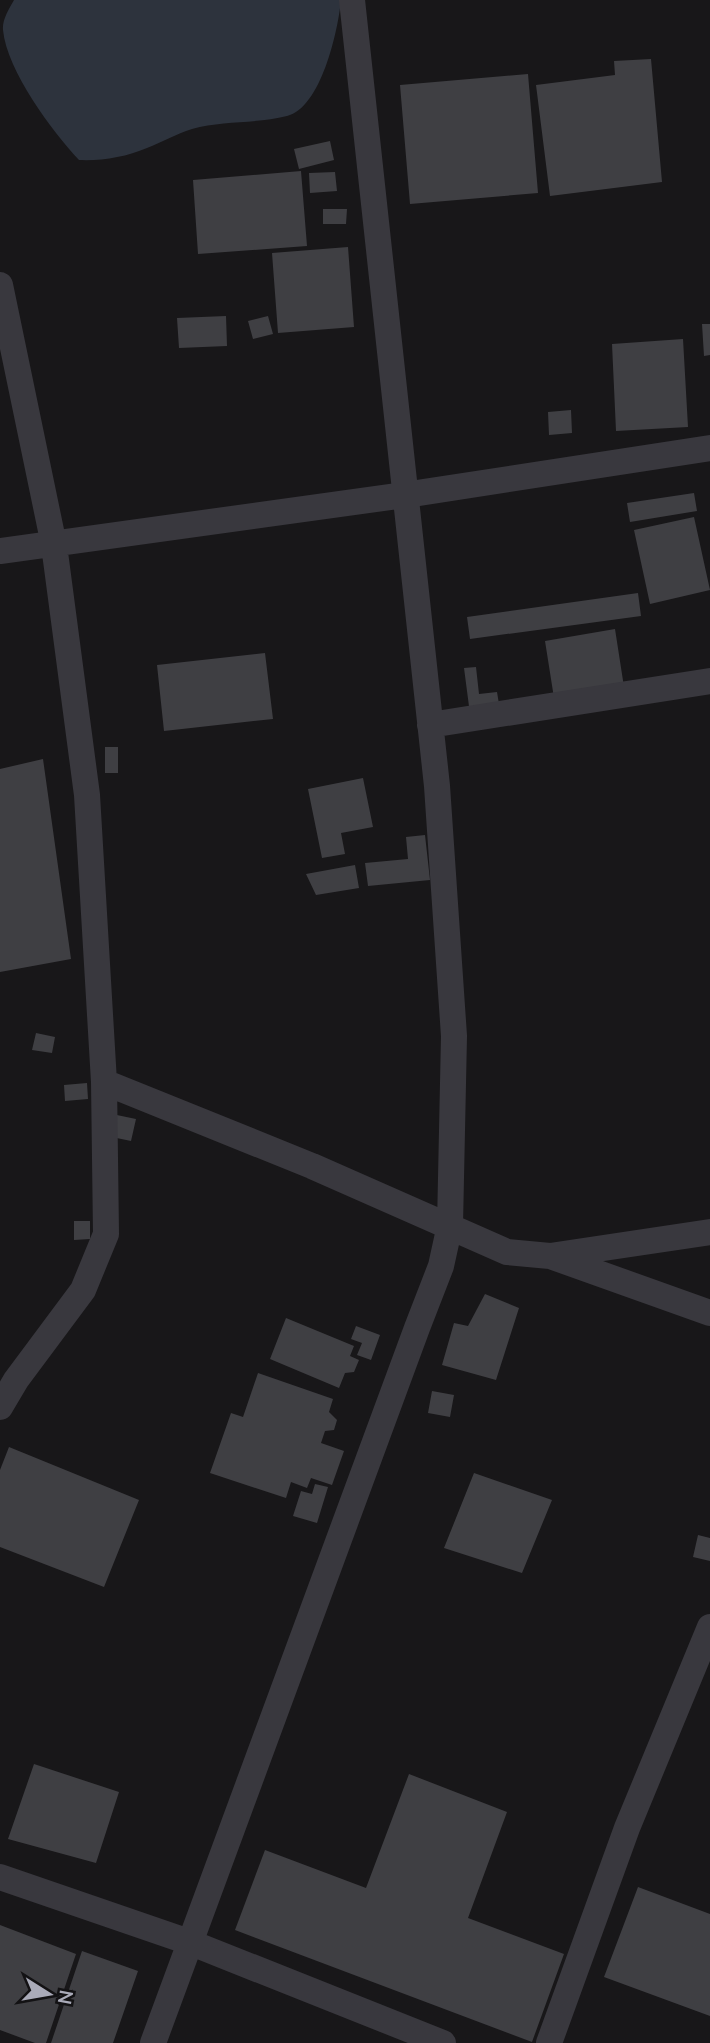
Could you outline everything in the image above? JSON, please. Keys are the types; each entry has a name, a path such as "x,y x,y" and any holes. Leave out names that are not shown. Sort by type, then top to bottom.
{"street":[{"path":"152,2043 416,1328 429,1300 441,1266 450,1225 454,1037 438,800 352,0"},
{"path":"0,285 54,545 87,795 104,1082 106,1234 83,1290 16,1380 0,1407"},
{"path":"0,551 405,495 710,448"},
{"path":"430,725 710,681"},
{"path":"104,1082 507,1251 550,1256 710,1313"},
{"path":"550,1256 710,1232"},
{"path":"549,2043 627,1828 710,1627"},
{"path":"0,1877 189,1942 443,2043"}],"shaded area":[{"path":"14,0 341,0 326,67 309,99 299,110 287,116 204,126 114,158 79,160 32,100 13,64 6,46 3,26"}],"building":[{"path":"651,59 662,182 550,196 536,85 615,75 614,61"},
{"path":"528,74 538,193 410,204 400,85"},
{"path":"330,141 334,160 299,169 294,149"},
{"path":"301,171 307,246 198,254 193,180"},
{"path":"335,172 337,191 310,193 309,173"},
{"path":"323,209 347,209 346,224 323,224"},
{"path":"348,247 354,327 278,333 272,253"},
{"path":"226,316 227,346 179,348 177,318"},
{"path":"268,316 273,334 253,339 248,321"},
{"path":"702,324 710,324 710,355 704,356"},
{"path":"683,339 688,427 616,431 612,344"},
{"path":"571,410 572,433 549,435 548,412"},
{"path":"694,493 697,511 630,522 627,503"},
{"path":"694,517 710,590 650,604 634,530"},
{"path":"638,593 641,616 470,639 467,617"},
{"path":"615,629 624,687 554,698 545,641"},
{"path":"265,653 273,719 164,731 157,665"},
{"path":"476,667 479,694 497,692 500,710 470,714 464,668"},
{"path":"105,747 118,747 118,773 105,773"},
{"path":"43,759 71,959 0,972 0,769"},
{"path":"363,778 373,827 341,833 345,854 322,858 308,789"},
{"path":"425,835 430,880 368,886 365,863 408,859 406,837"},
{"path":"355,865 359,888 316,895 306,874"},
{"path":"36,1033 55,1037 52,1053 32,1050"},
{"path":"87,1083 88,1099 65,1101 64,1085"},
{"path":"112,1114 136,1119 131,1141 107,1136"},
{"path":"74,1221 90,1221 90,1239 74,1240"},
{"path":"485,1294 519,1308 496,1380 442,1365 454,1323 468,1326"},
{"path":"286,1318 354,1346 350,1356 359,1360 354,1372 345,1373 339,1388 270,1359"},
{"path":"356,1326 380,1335 371,1360 357,1355 362,1343 351,1339"},
{"path":"258,1373 333,1399 329,1412 337,1420 334,1430 325,1431 321,1443 344,1451 332,1485 311,1478 307,1488 291,1482 286,1498 210,1473 231,1413 243,1417"},
{"path":"432,1391 454,1395 450,1417 428,1413"},
{"path":"9,1447 139,1500 104,1587 0,1547 0,1470"},
{"path":"474,1473 552,1500 522,1573 444,1548"},
{"path":"315,1484 328,1487 317,1523 293,1516 301,1491 312,1494"},
{"path":"698,1535 710,1538 710,1561 693,1557"},
{"path":"34,1764 119,1792 96,1863 8,1839"},
{"path":"409,1774 507,1812 468,1918 564,1954 532,2042 235,1930 265,1850 366,1888"},
{"path":"638,1887 710,1914 710,2016 604,1977"},
{"path":"0,1925 76,1954 46,2043 35,2043 0,2030"},
{"path":"82,1951 138,1971 113,2043 51,2043"}]}
